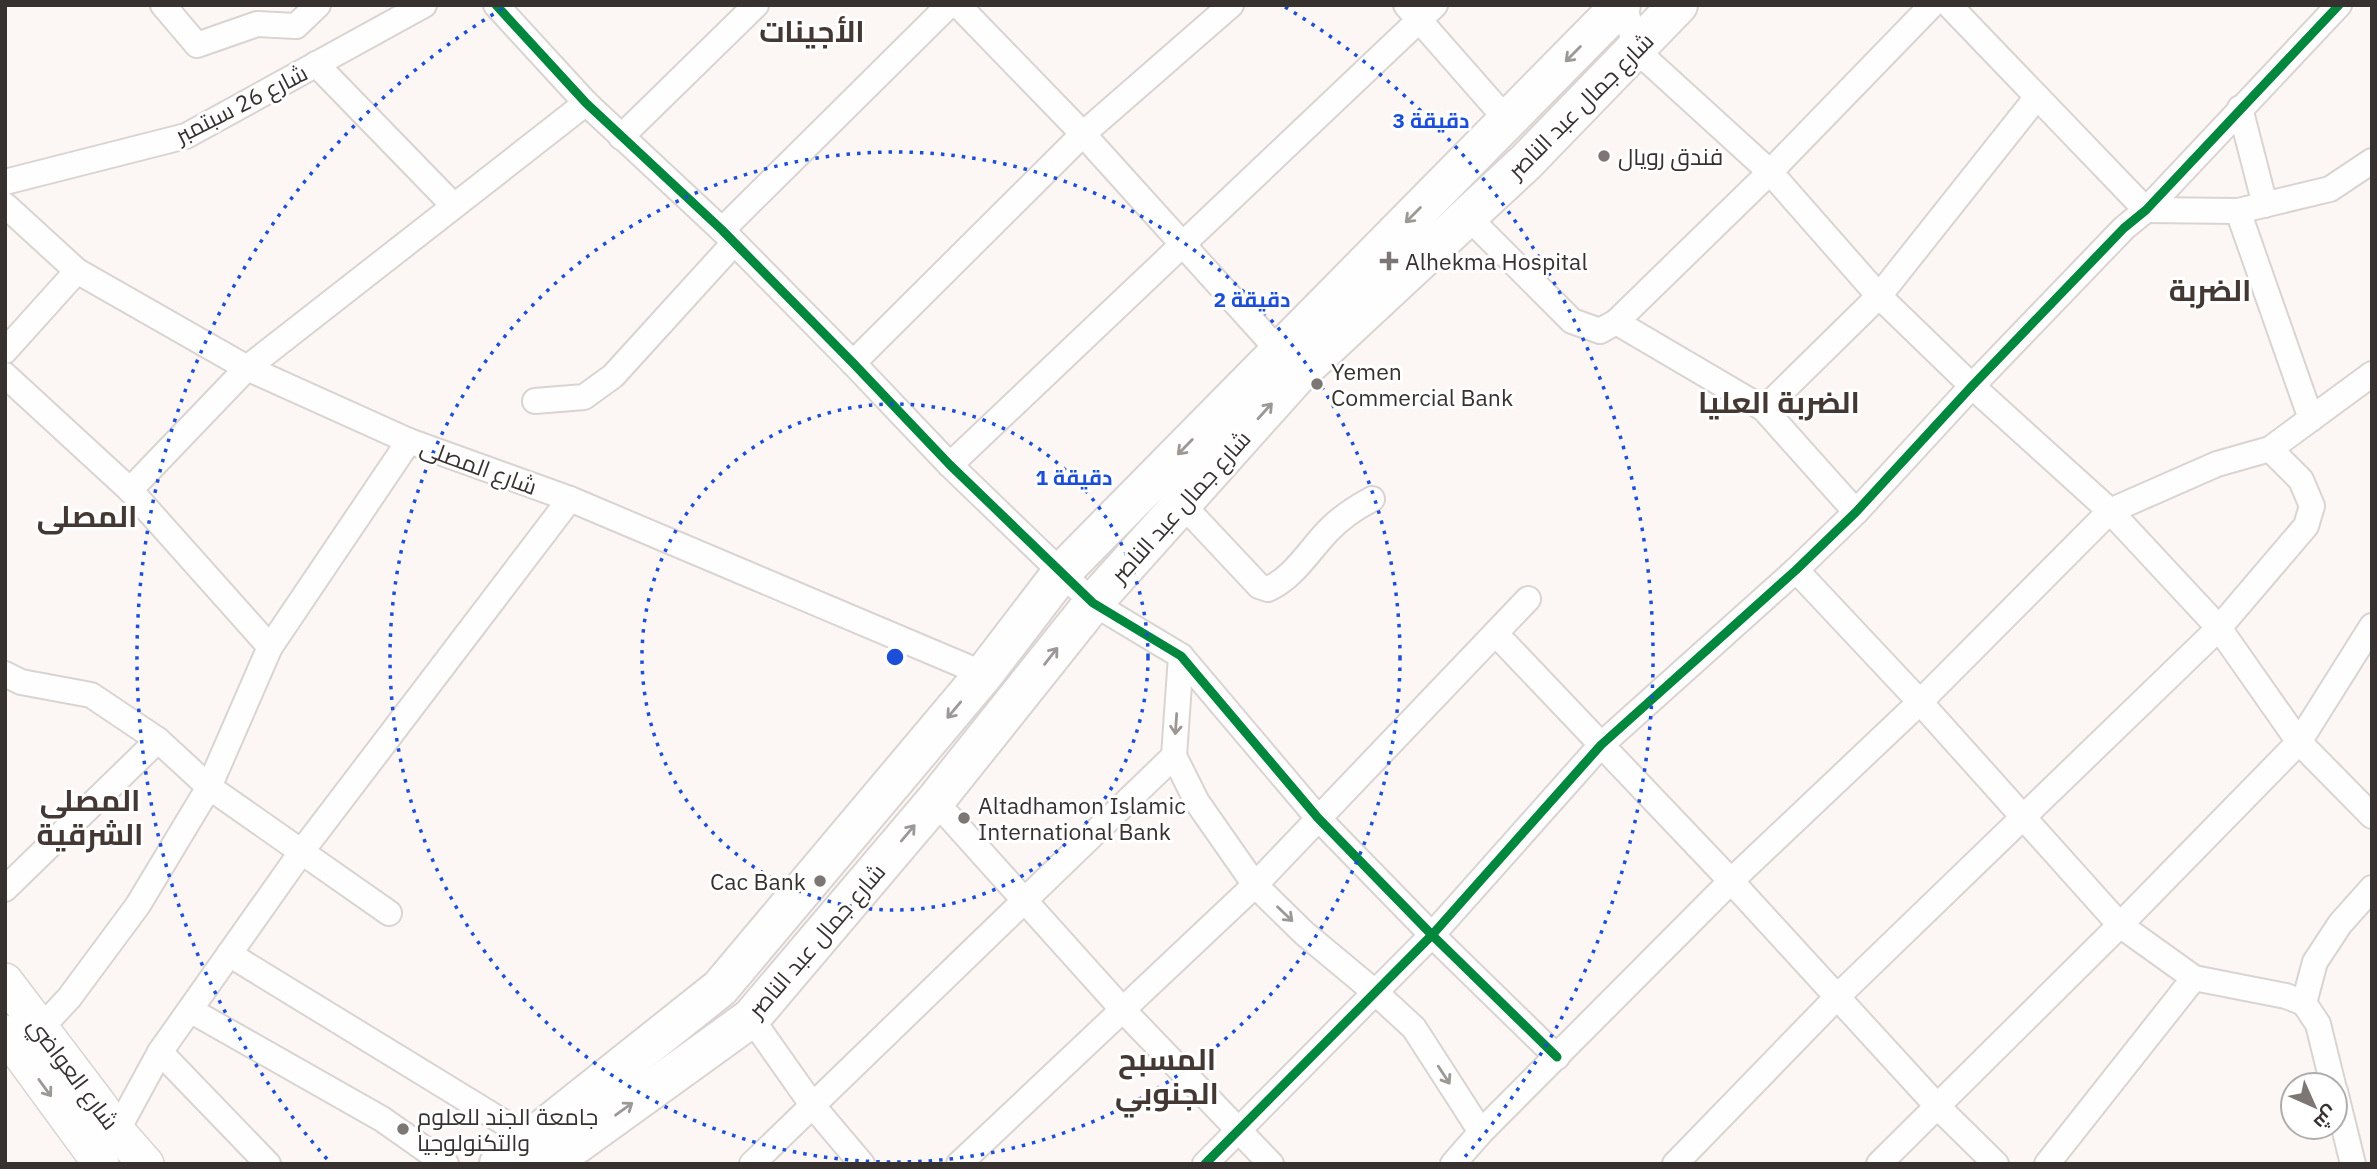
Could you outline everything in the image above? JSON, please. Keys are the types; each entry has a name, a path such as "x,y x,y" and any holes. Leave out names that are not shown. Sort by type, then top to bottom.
{"main road":[{"name":"شارع جمال عبد الناصر","path":"540,1151 720,988 984,674 1062,572 1623,5"},
{"name":"شارع جمال عبد الناصر","path":"499,1164 540,1151 751,1018 935,801 1093,603 1299,373 1526,162 1678,5"},
{"name":"شارع العواضي","path":"5,981 17,1043 99,1105 99,1153 146,1164"}],"street":[{"path":"163,5 197,45 257,24 296,26 318,5"},
{"name":"شارع 26 سبتمبر","path":"5,182 186,136 424,5"},
{"path":"496,5 586,103 728,237 950,465 1093,603 1181,656 1318,818 1558,1057"},
{"path":"621,137 756,5"},
{"path":"535,401 584,397 613,376 728,237 949,5"},
{"path":"958,5 1083,134 1279,351"},
{"path":"853,363 1083,134 1231,5"},
{"path":"1623,5 1635,49 1770,172 1879,296 1972,386 2110,511 2219,628 2299,742 2372,816"},
{"path":"1466,215 1572,321 1600,331 1616,322 1770,172 1932,5"},
{"path":"1949,5 2146,210 2238,211 2329,190 2372,161"},
{"path":"1205,1164 1432,934 1601,745 1796,570 1856,512 1972,386 2124,228 2146,210 2339,5"},
{"path":"950,465 1184,246 1420,10 1507,120"},
{"path":"316,64 453,205"},
{"path":"1764,409 1879,296 2037,97"},
{"path":"130,490 247,368 586,103"},
{"path":"2240,108 2265,205"},
{"name":"شارع المصلى","path":"5,205 77,271 247,368 409,441 570,499 984,674"},
{"path":"2238,211 2311,419"},
{"path":"5,351 77,271"},
{"path":"1616,322 1764,409 1856,512"},
{"path":"1453,1164 1481,1132 1731,881 1920,702 2110,511 2217,464 2270,449 2372,374"},
{"path":"5,375 130,490 271,647"},
{"path":"17,1043 69,998 138,905 209,787 271,647 409,441"},
{"path":"1680,1162 1838,996 2219,628 2306,526 2312,506 2301,480 2270,449"},
{"path":"99,1153 160,1052 302,851 570,499"},
{"path":"1181,503 1259,586 1268,589 1280,584 1329,529 1350,511 1372,499"},
{"path":"1796,570 1920,702 2120,925 2194,978 2286,996 2304,1003 2318,1024 2330,1071"},
{"path":"959,1164 1255,885 1528,599"},
{"path":"1879,1164 2120,925 2299,742 2372,626"},
{"path":"1496,634 1731,881 1938,1107 1996,1164"},
{"path":"1181,656 1174,756 1197,803 1255,885 1304,933 1413,1028 1481,1132"},
{"path":"10,684 91,695 158,740 209,787 389,913"},
{"path":"5,889 158,740"},
{"path":"752,1164 1174,756"},
{"path":"935,801 1123,1010 1271,1164"},
{"path":"2304,1003 2315,962 2340,924 2372,888"},
{"path":"229,954 540,1151"},
{"path":"2047,1164 2194,978"},
{"path":"190,1010 382,1119 446,1164"},
{"path":"751,1018 813,1106 862,1164"},
{"path":"160,1052 268,1164"},
{"path":"2347,1141 2353,1164"}],"waterway":[{"path":"5,1010 14,1023"}],"cycle path":[{"path":"496,5 586,103 722,230 950,465 1093,603 1181,656 1318,818 1432,935 1557,1057"},
{"path":"1205,1164 1432,935 1601,745 1796,570 1856,512 1972,386 2124,228 2146,210 2339,5"}],"place":[{"name":"فندق رويال","path":"1604,156"},
{"name":"Alhekma Hospital","path":"1389,261"},
{"name":"Yemen Commercial Bank","path":"1317,384"},
{"name":"Altadhamon Islamic International Bank","path":"964,818"},
{"name":"Cac Bank","path":"820,881"},
{"name":"جامعة الجند للعلوم والتكنولوجيا","path":"403,1129"}],"district":[{"name":"الأجينات","path":"812,30"},
{"name":"الضربة","path":"2210,289"},
{"name":"الضربة العليا","path":"1779,401"},
{"name":"المصلى","path":"87,515"},
{"name":"المصلى الشرقية","path":"90,816"},
{"name":"المسبح الجنوبي","path":"1167,1075"}]}
